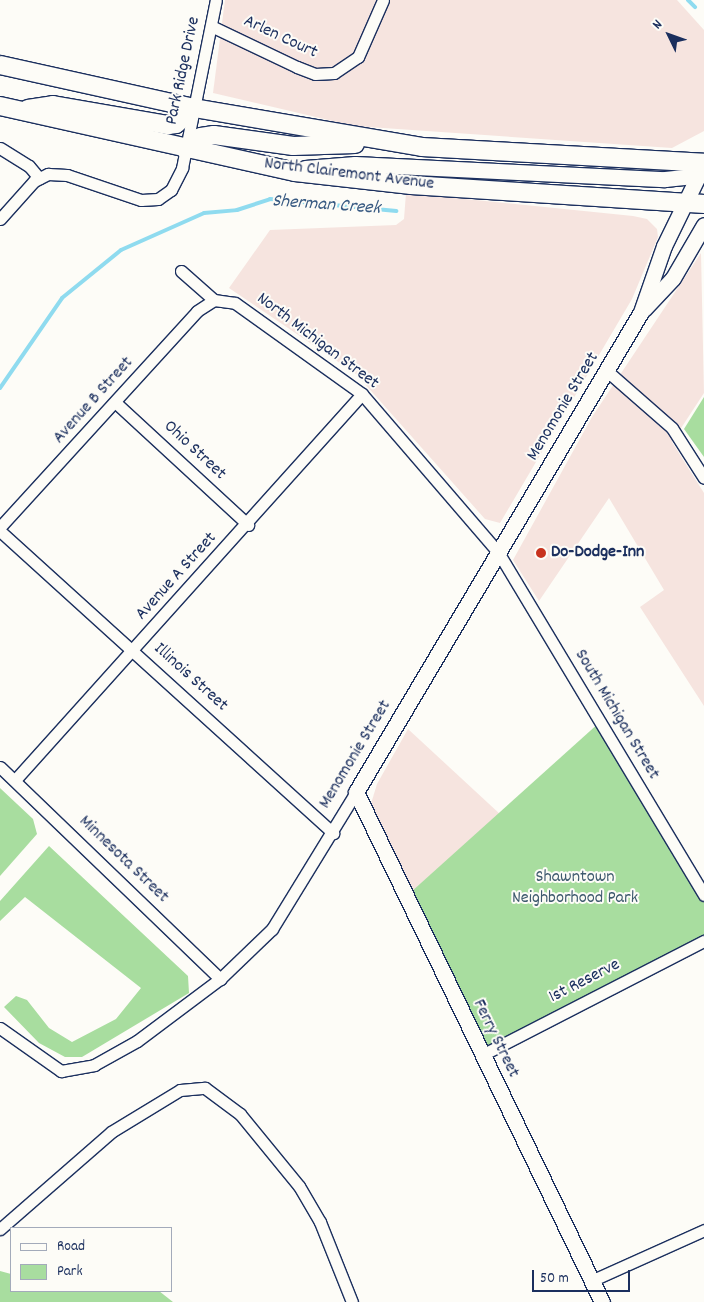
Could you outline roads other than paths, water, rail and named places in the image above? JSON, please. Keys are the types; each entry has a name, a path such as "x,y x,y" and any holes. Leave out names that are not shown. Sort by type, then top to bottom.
{"main road":[{"path":"0,65 194,108 385,141 703,174"},
{"path":"8,108 54,105 168,125 176,124 194,108"},
{"name":"North Clairemont Avenue","path":"8,108 186,150 283,170 411,185 704,204"},
{"path":"186,150 201,137 214,135 293,146 385,141"},
{"path":"283,170 355,164 703,174"},
{"path":"685,203 703,174"},
{"name":"Menomonie Street","path":"356,792 642,312 685,203"},
{"name":"Menomonie Street","path":"642,312 673,278 704,226"},
{"name":"Ferry Street","path":"356,792 602,1302"}],"street":[{"name":"Park Ridge Drive","path":"39,178 67,175 150,201 165,194 176,183 186,150 216,0"},
{"name":"Arlen Court","path":"211,26 315,74 334,73 358,57 384,0"},
{"path":"0,148 30,166 39,178 0,219"},
{"path":"181,270 214,300"},
{"name":"North Michigan Street","path":"214,300 236,303 261,319 362,394 498,552"},
{"name":"Avenue B Street","path":"0,529 116,403 197,311 214,300"},
{"path":"607,372 672,428 704,478"},
{"name":"Avenue A Street","path":"15,780 248,525 362,394"},
{"name":"Ohio Street","path":"116,403 248,525"},
{"name":"Illinois Street","path":"0,529 332,833"},
{"name":"South Michigan Street","path":"498,552 704,895"},
{"name":"Minnesota Street","path":"0,767 220,979"},
{"name":"Menomonie Street","path":"0,1028 51,1068 77,1070 94,1065 138,1041 220,979 272,929 356,792"},
{"name":"1st Reserve","path":"482,1054 704,942"},
{"path":"0,1229 111,1132 180,1090 205,1088 240,1114 307,1198 352,1302"},
{"path":"593,1280 704,1230"}],"waterway":[{"path":"688,0 695,7"},
{"name":"Sherman Creek","path":"0,388 62,298 121,250 204,213 237,210 270,199 396,211"}],"place":[{"name":"Do-Dodge-Inn","path":"541,553"}],"park label":[{"name":"Shawntown Neighborhood Park","path":"575,890"}]}
